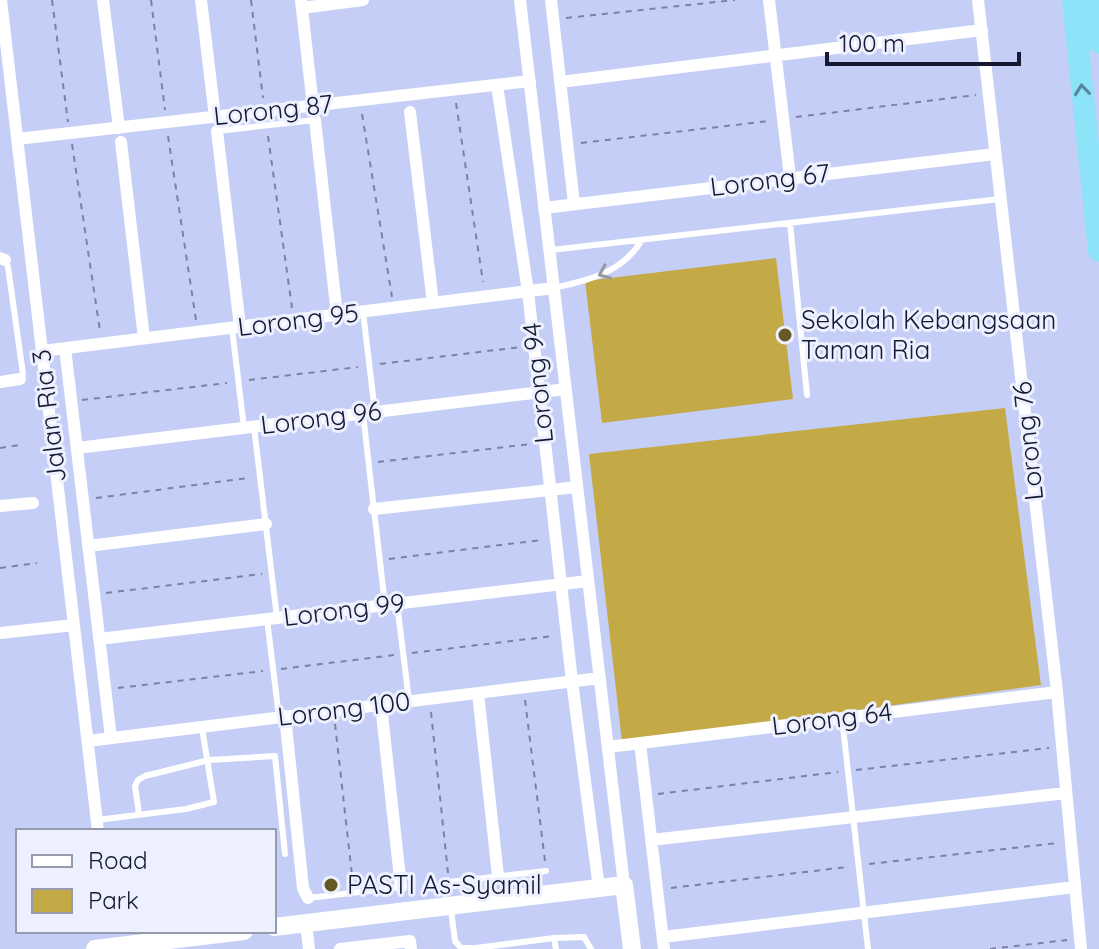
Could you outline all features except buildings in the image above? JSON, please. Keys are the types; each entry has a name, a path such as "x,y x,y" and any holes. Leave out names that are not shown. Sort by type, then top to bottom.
{"highway":[{"path":"1073,0 1099,251"},
{"path":"1094,0 1099,43"}],"street":[{"path":"103,0 119,128"},
{"path":"201,0 215,117"},
{"path":"313,106 301,4 363,0"},
{"path":"520,0 632,949"},
{"path":"551,0 574,204"},
{"path":"769,0 790,177"},
{"name":"Lorong 76","path":"978,0 1057,692 1080,944"},
{"name":"Jalan Ria 3","path":"1,6 97,826"},
{"path":"560,82 982,30"},
{"name":"Lorong 87","path":"17,139 530,81"},
{"name":"Lorong 94","path":"497,85 528,292 599,888"},
{"path":"410,112 433,303"},
{"path":"315,120 337,315"},
{"path":"217,131 236,327"},
{"path":"121,142 144,338"},
{"name":"Lorong 67","path":"544,208 995,154"},
{"name":"Lorong 95","path":"42,351 554,288"},
{"path":"65,348 111,738"},
{"path":"0,382 20,379"},
{"name":"Lorong 96","path":"77,448 566,389"},
{"path":"374,509 577,487"},
{"path":"0,506 33,503"},
{"path":"88,546 266,524"},
{"name":"Lorong 99","path":"99,639 588,581"},
{"path":"0,633 74,625"},
{"name":"Lorong 100","path":"88,741 600,678"},
{"name":"Lorong 64","path":"608,747 1057,692"},
{"path":"478,693 498,876"},
{"path":"381,705 401,887"},
{"path":"282,717 303,888 308,898"},
{"path":"640,743 663,943 864,912 1075,887"},
{"path":"651,840 1066,793"},
{"path":"276,927 624,885"},
{"path":"306,924 309,949"},
{"path":"106,942 219,933"},
{"path":"340,949 410,941 411,949"}],"lane":[{"path":"217,131 315,120"},
{"path":"549,250 1000,199"},
{"path":"790,223 807,395"},
{"path":"554,288 612,270 625,262 642,240"},
{"path":"2,259 8,267 23,374 20,379"},
{"path":"363,312 369,365 369,464 380,560 404,654 409,701"},
{"path":"236,327 239,381 260,477 272,573 274,670 282,717"},
{"path":"842,718 868,949"},
{"path":"97,826 139,814 186,809 214,802 202,728"},
{"path":"139,814 135,786 138,780 209,760 275,756 285,854"},
{"path":"449,882 546,871"},
{"path":"308,898 401,887"},
{"path":"450,906 455,941 461,948 584,937 591,949"},
{"path":"554,938 556,949"}],"path":[{"path":"52,0 102,344"},
{"path":"151,0 198,332"},
{"path":"251,0 264,111"},
{"path":"553,20 735,0"},
{"path":"454,90 485,297"},
{"path":"567,145 989,94"},
{"path":"360,100 394,308"},
{"path":"266,125 293,320"},
{"path":"72,401 534,345"},
{"path":"369,464 545,443"},
{"path":"0,448 20,445"},
{"path":"83,500 260,477"},
{"path":"380,560 556,538"},
{"path":"0,568 37,563"},
{"path":"94,594 272,573"},
{"path":"105,690 567,635"},
{"path":"524,687 546,871"},
{"path":"429,699 449,882"},
{"path":"334,711 354,893"},
{"path":"990,949 1080,944"}],"green space":[{"path":"776,258 793,399 602,423 585,281"},
{"path":"1005,408 1041,685 622,742 589,454"}],"place":[{"name":"Sekolah Kebangsaan Taman Ria","path":"785,335"},
{"name":"PASTI As-Syamil","path":"331,885"}]}
